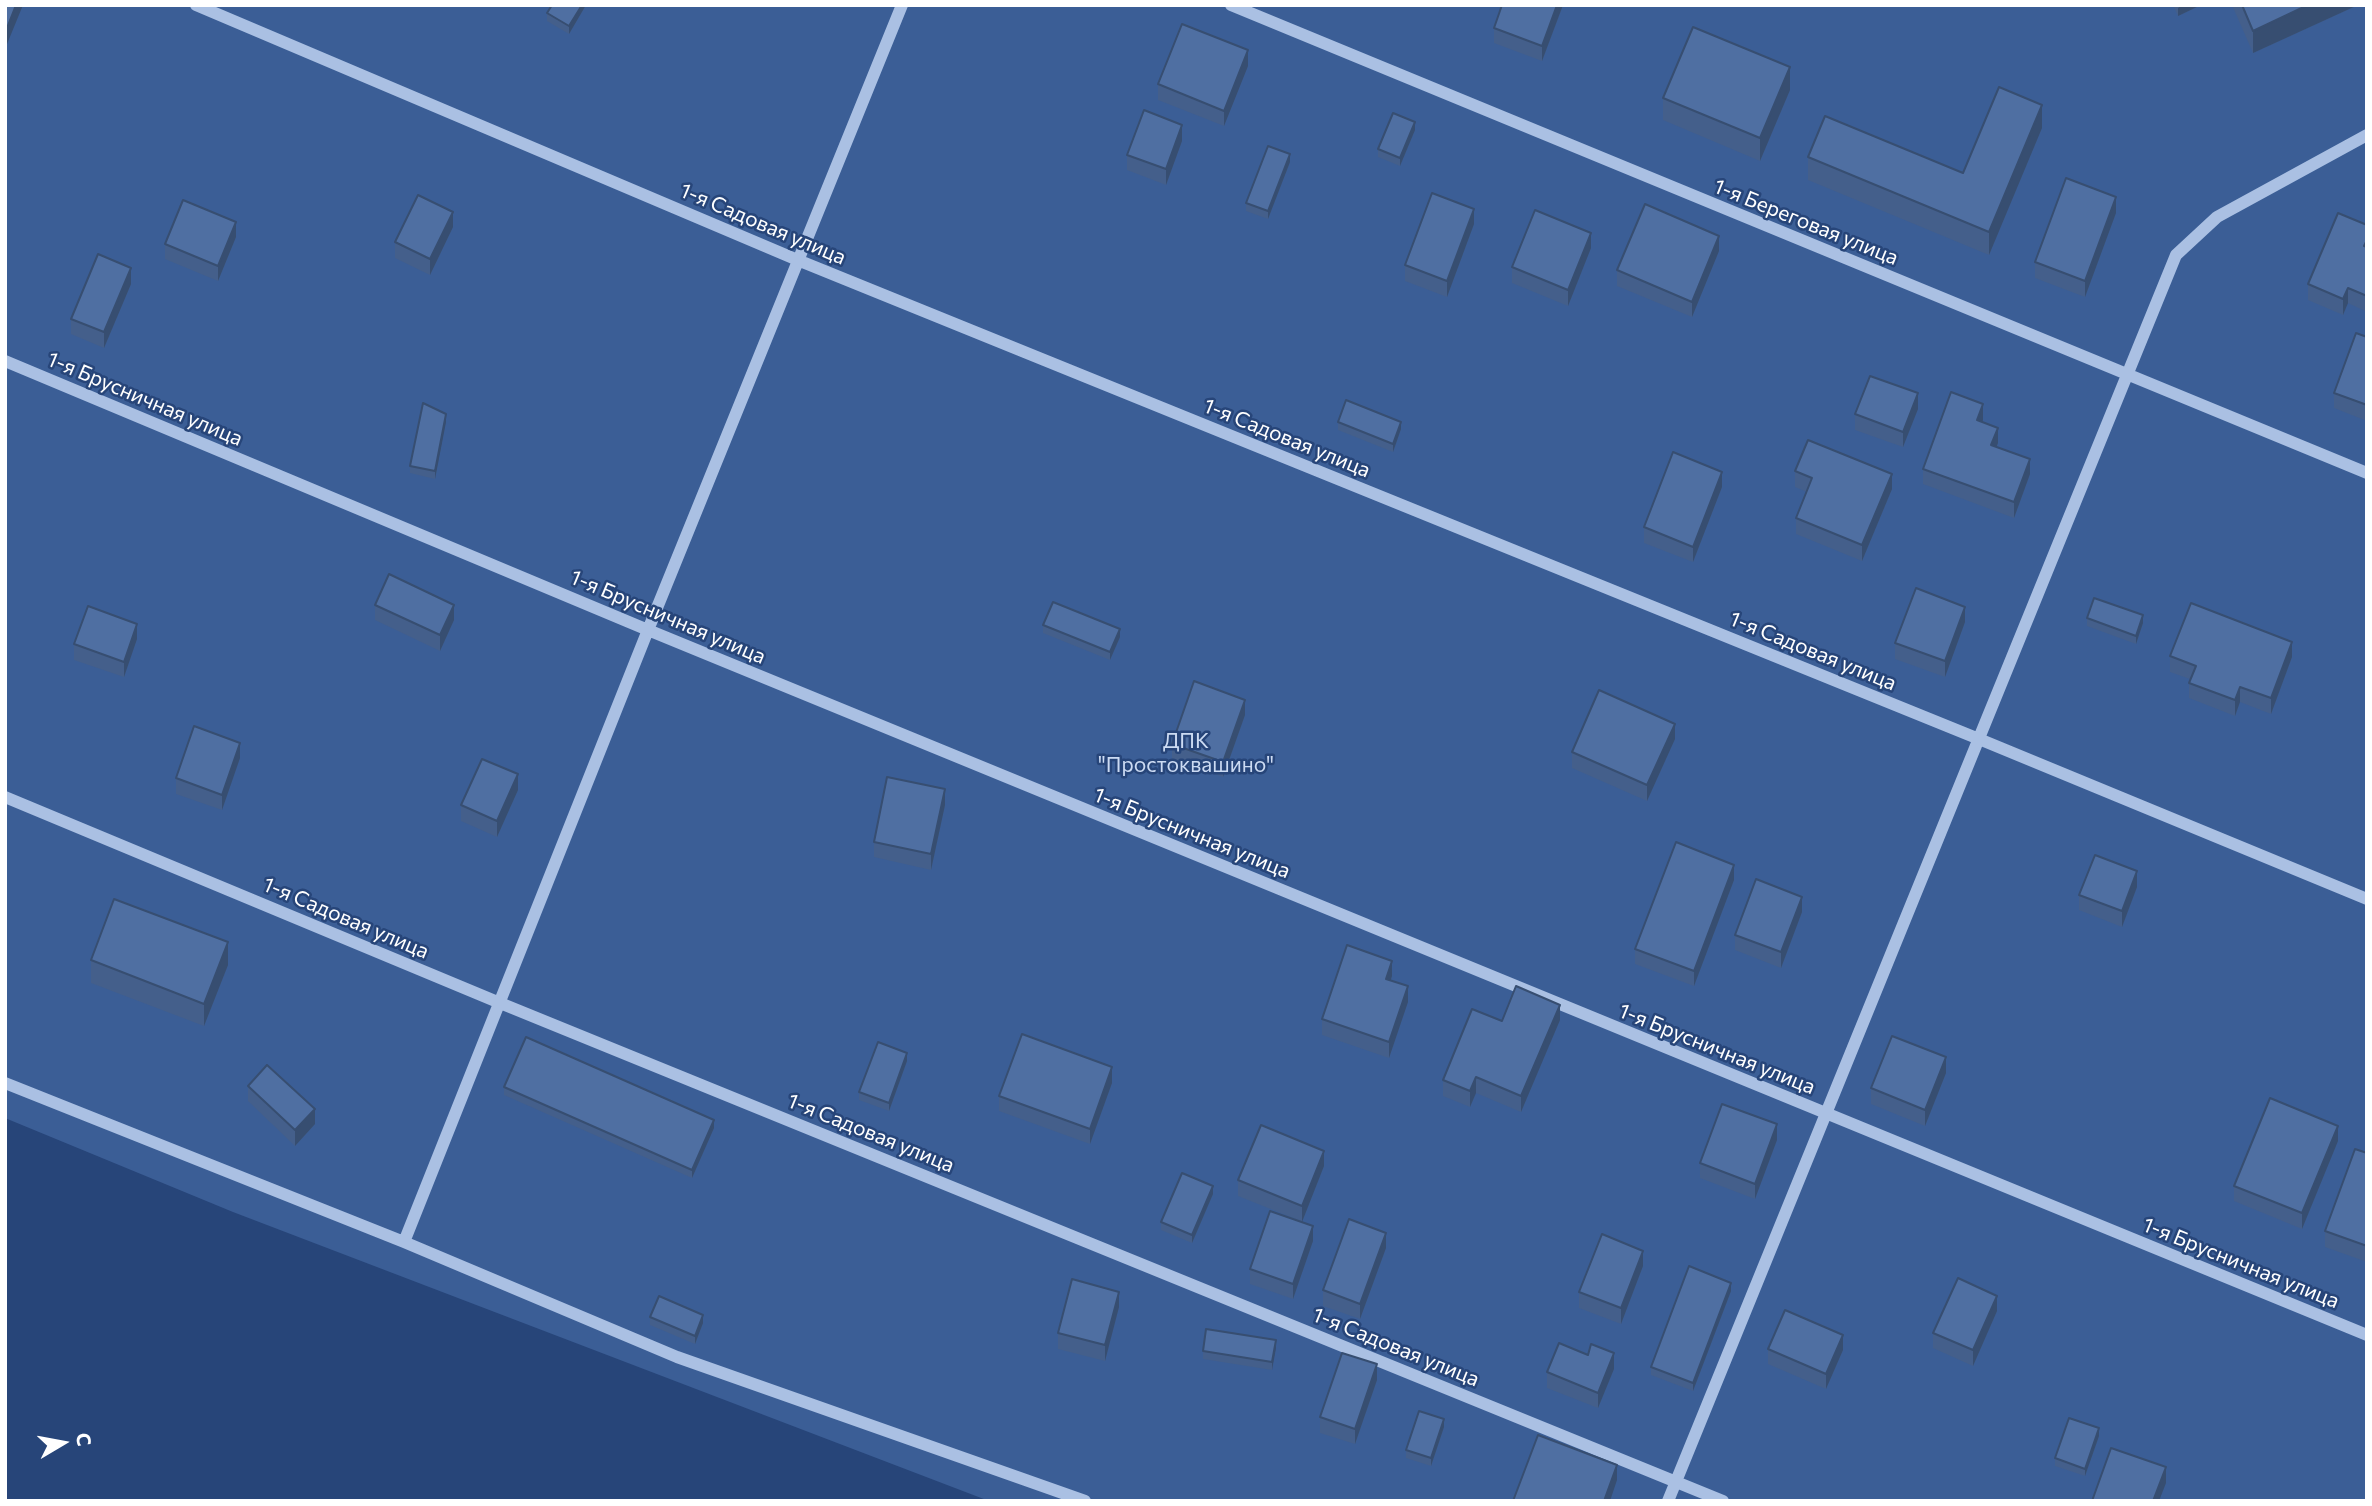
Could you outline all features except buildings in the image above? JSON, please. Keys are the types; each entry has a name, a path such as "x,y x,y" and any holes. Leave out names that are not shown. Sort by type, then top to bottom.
{"street":[{"name":"1-я Садовая улица","path":"196,5 800,261 1979,738 2367,899"},
{"path":"404,1242 648,630 902,5"},
{"name":"1-я Береговая улица","path":"1231,5 2367,473"},
{"path":"1668,1501 1824,1114 2129,376 2176,255 2217,217 2367,135"},
{"name":"1-я Брусничная улица","path":"5,362 648,630 2367,1335"},
{"name":"1-я Садовая улица","path":"5,797 500,1003 1723,1501"},
{"path":"5,1083 404,1242 677,1357 1086,1501"}],"green space":[{"name":"ДПК \"Простоквашино\"","path":"5,5 2367,5 2367,1501 989,1501 233,1212 5,1118"}]}
